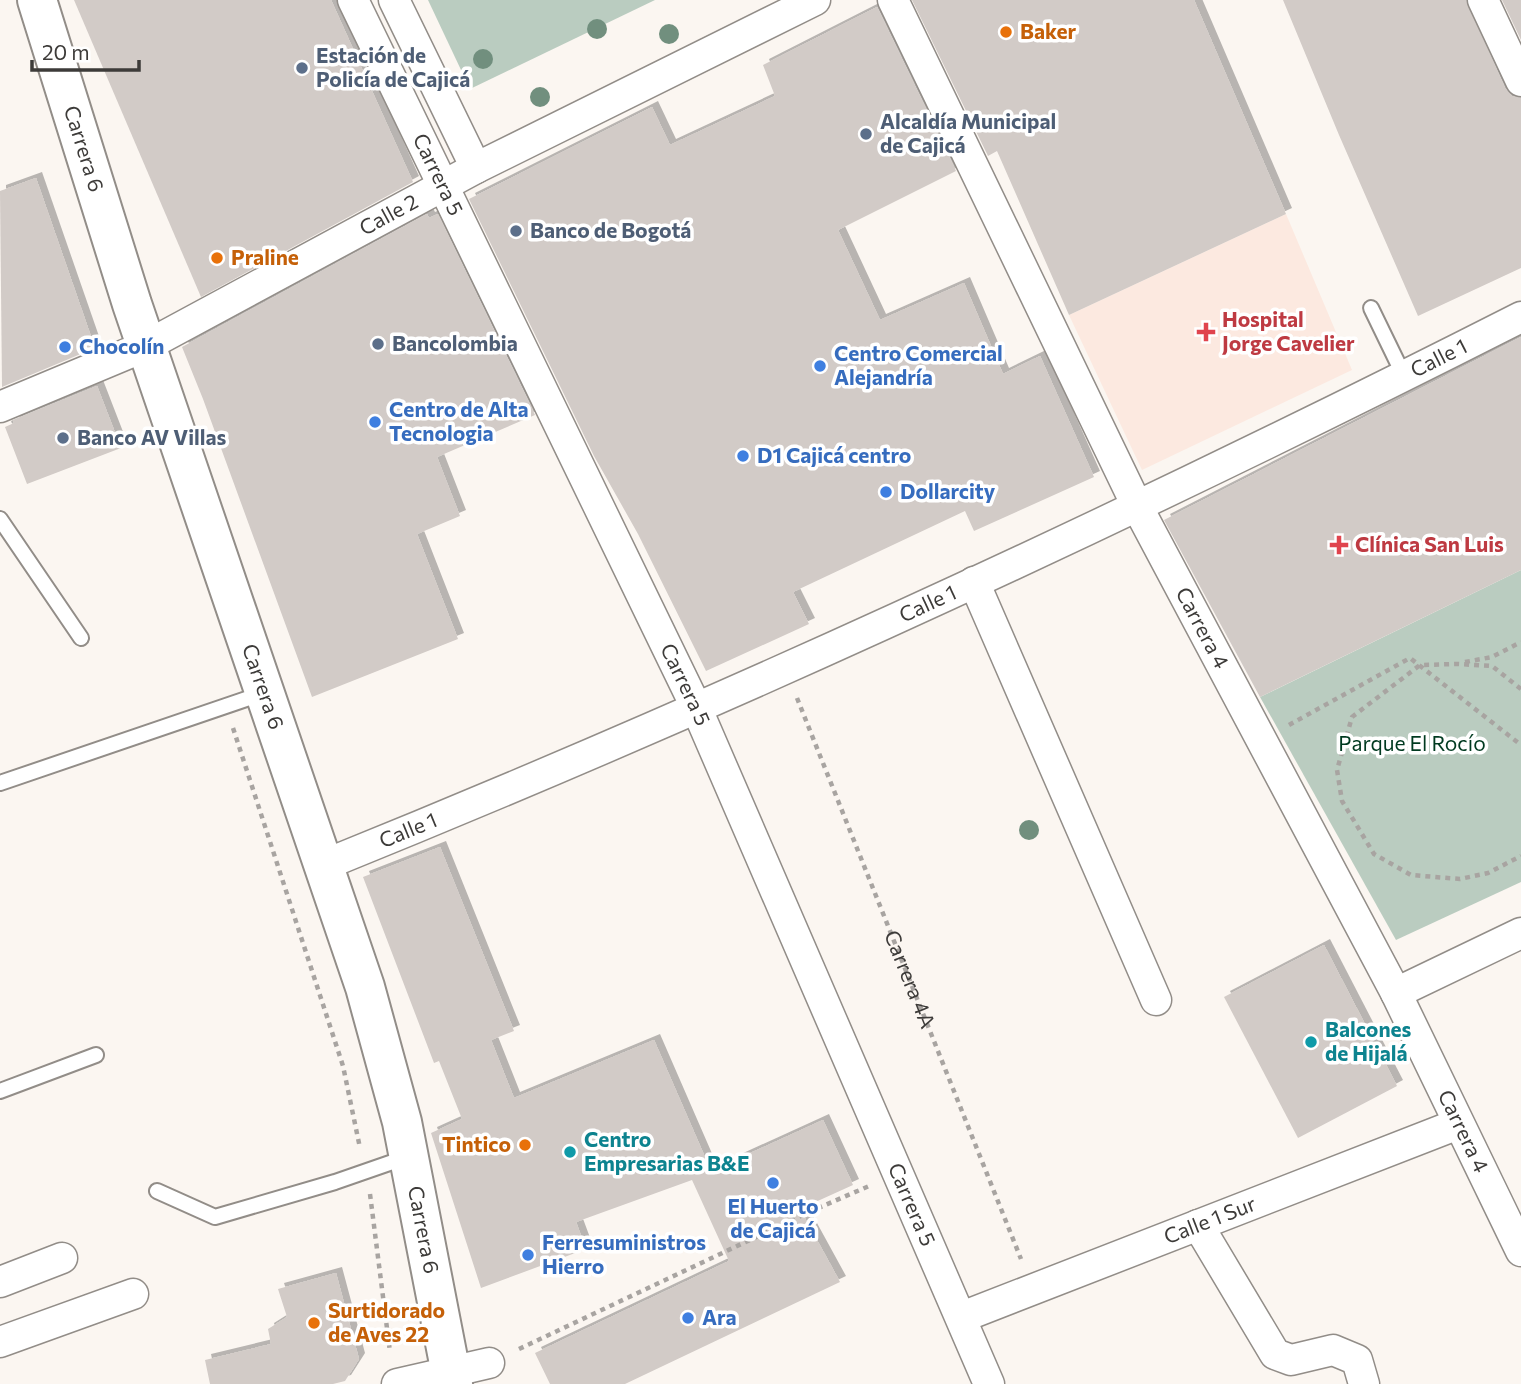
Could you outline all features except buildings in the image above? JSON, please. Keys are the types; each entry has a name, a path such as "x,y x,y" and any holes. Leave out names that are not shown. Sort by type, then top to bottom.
{"main road":[{"name":"Carrera 6","path":"37,0 146,346 365,987 402,1122 452,1378"}],"street":[{"name":"Carrera 5","path":"353,0 696,707 989,1384"},
{"name":"Carrera 5","path":"394,0 476,168"},
{"name":"Calle 2","path":"0,407 146,346 476,168 815,0"},
{"name":"Carrera 4","path":"893,0 1137,506 1396,993 1521,1251"},
{"path":"1483,0 1521,81"},
{"name":"Calle 1","path":"324,865 696,707 974,582 1137,506 1521,317"},
{"path":"974,582 1156,1000"},
{"path":"1396,993 1521,933"},
{"name":"Calle 1 Sur","path":"961,1317 1458,1124"},
{"path":"1198,1226 1275,1354 1291,1360 1333,1350 1357,1360 1364,1384"},
{"path":"0,1282 62,1258"},
{"path":"0,1342 133,1294"},
{"path":"397,1384 452,1378 489,1363"}],"lane":[{"path":"1371,308 1404,376"},
{"path":"0,519 82,638"},
{"path":"0,783 265,693"},
{"path":"0,1091 96,1055"},
{"path":"157,1191 215,1217 335,1182 409,1156"}],"path":[{"path":"1458,664 1492,657 1521,642"},
{"path":"1261,740 1410,658 1521,745"},
{"path":"1521,689 1492,666 1420,665 1352,717 1337,770 1342,801 1374,854 1411,875 1460,879 1488,873 1521,856"},
{"name":"Carrera 4A","path":"785,668 1033,1289"},
{"path":"489,1363 807,1213 900,1174"}],"shaded area":[{"name":"Hospital Jorge Cavelier","path":"1286,214 1352,370 1142,470 1069,315"}],"green space":[{"path":"428,0 655,0 470,89"},
{"name":"Parque El Rocío","path":"1521,570 1521,882 1396,940 1260,697"}],"place":[{"name":"Baker","path":"1006,32"},
{"name":"Estación de Policía de Cajicá","path":"302,68"},
{"name":"Alcaldía Municipal de Cajicá","path":"866,134"},
{"name":"Banco de Bogotá","path":"516,231"},
{"name":"Praline","path":"217,258"},
{"name":"Hospital Jorge Cavelier","path":"1206,332"},
{"name":"Bancolombia","path":"378,344"},
{"name":"Chocolín","path":"65,347"},
{"name":"Centro Comercial Alejandría","path":"820,366"},
{"name":"Centro de Alta Tecnologia","path":"375,422"},
{"name":"Banco AV Villas","path":"63,438"},
{"name":"D1 Cajicá centro","path":"743,456"},
{"name":"Dollarcity","path":"886,492"},
{"name":"Clínica San Luis","path":"1339,545"},
{"name":"Balcones de Hijalá","path":"1311,1042"},
{"name":"Tintico","path":"525,1145"},
{"name":"Centro Empresarias B&E","path":"570,1152"},
{"name":"El Huerto de Cajicá","path":"773,1183"},
{"name":"Ferresuministros Hierro","path":"528,1255"},
{"name":"Ara","path":"688,1318"},
{"name":"Surtidorado de Aves 22","path":"314,1323"}]}
